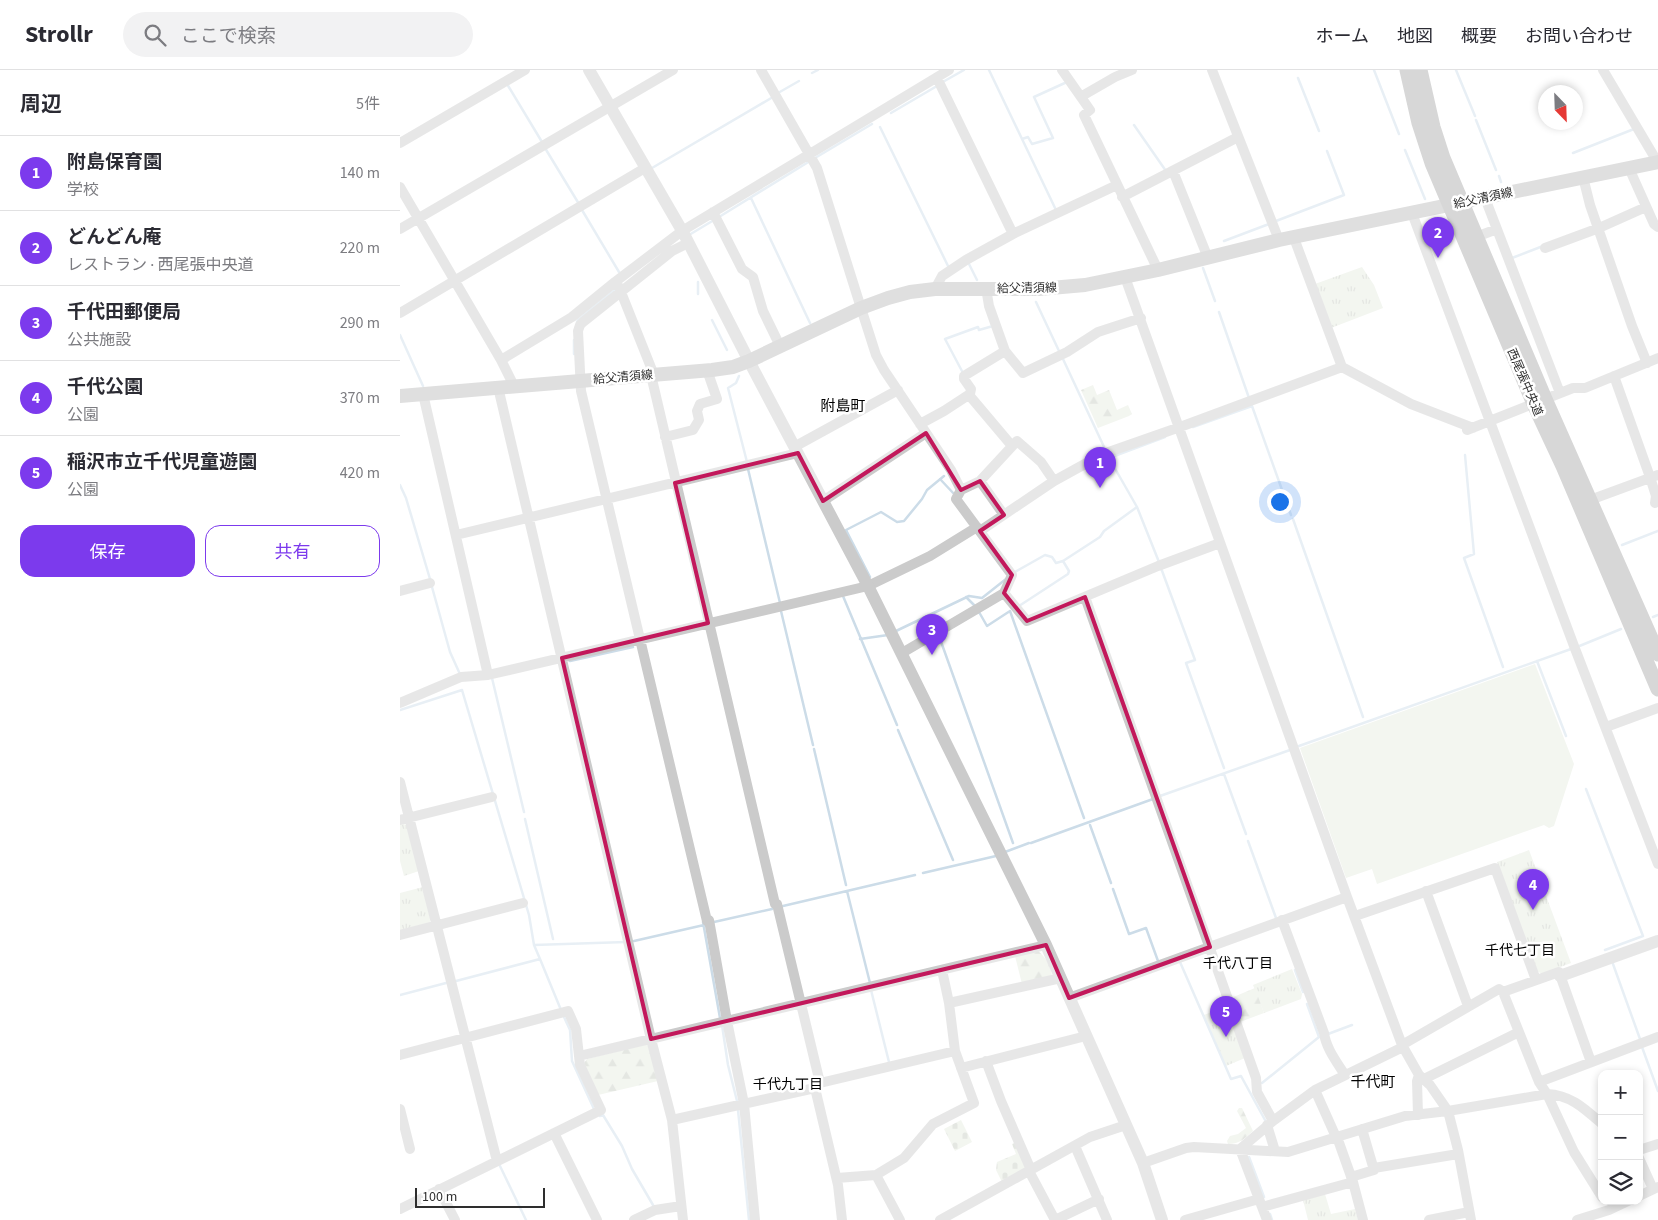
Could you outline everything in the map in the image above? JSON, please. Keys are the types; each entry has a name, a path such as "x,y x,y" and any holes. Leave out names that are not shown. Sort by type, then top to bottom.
{"main road":[{"name":"西尾張中央道","path":"1407,70 1419,123 1432,163 1476,237 1514,327 1566,474 1658,689"},
{"name":"西尾張中央道","path":"1420,70 1456,204 1540,402 1590,500 1658,654"},
{"name":"給父清須線","path":"400,396 652,375 733,366 749,361 861,308 888,298 935,289 1039,289 1084,285 1158,270 1279,240 1658,162"}],"street":[{"path":"400,143 526,70"},
{"path":"588,70 685,237 902,653 1061,978 1143,1163 1162,1220"},
{"path":"400,229 673,70"},
{"path":"761,70 812,158 876,355 961,490"},
{"path":"501,360 618,287 716,216 939,82 950,70"},
{"path":"1062,70 1090,110 1084,115 1158,270"},
{"path":"1082,96 1114,74 1132,70"},
{"path":"1212,70 1279,240"},
{"path":"1603,70 1658,162"},
{"path":"939,82 1013,234"},
{"path":"1122,197 1238,137"},
{"path":"400,313 645,168"},
{"path":"1629,168 1654,224 1658,227"},
{"path":"1172,171 1208,258"},
{"path":"1583,177 1590,205 1632,326 1647,363"},
{"path":"935,289 942,276 966,260 1013,234 1117,185"},
{"path":"400,187 501,360 514,386"},
{"path":"1485,198 1560,393"},
{"path":"1546,248 1599,228 1646,207"},
{"path":"1412,213 1574,646 1658,864"},
{"path":"716,216 742,269 754,277 763,311 780,346"},
{"path":"1476,237 1497,229"},
{"path":"1294,238 1342,367 1411,404 1469,430 1573,388 1585,388 1658,358"},
{"path":"1125,277 1403,1046 1421,1077 1430,1085 1448,1111 1470,1216 1430,1220"},
{"path":"618,287 652,375 675,483 800,1004 837,1178 842,1220"},
{"path":"618,287 580,325 578,331 582,391 638,640 708,920 726,1021 744,1104 755,1220"},
{"path":"986,288 989,306 1005,351 1022,373 1045,364 1098,332 1141,318"},
{"path":"1501,297 1520,289"},
{"path":"1514,327 1532,321"},
{"path":"920,424 969,395 971,389 964,376 1005,351"},
{"path":"400,703 461,677 488,675 868,586 930,556 1004,515 1054,481 1103,454 1342,367"},
{"path":"665,437 693,430 699,420 697,411 700,404 717,399 707,370"},
{"path":"1614,376 1654,476 1655,503"},
{"path":"498,387 672,1120 683,1220"},
{"path":"456,535 675,483 796,450 898,390"},
{"path":"423,394 488,675"},
{"path":"969,395 1012,446"},
{"path":"823,501 926,433"},
{"path":"902,653 1004,593 1012,575 956,499 961,490 980,481 1017,441 1041,462 1054,481"},
{"path":"1590,500 1654,476"},
{"path":"980,481 1004,515"},
{"path":"1004,593 1027,621 1158,566 1220,543"},
{"path":"400,590 430,583"},
{"path":"1085,597 1256,1078 1257,1092 1270,1123 1275,1151"},
{"path":"1606,727 1658,708"},
{"path":"400,782 405,819 437,926 497,1161"},
{"path":"405,819 492,797"},
{"path":"1355,916 1495,868 1536,980"},
{"path":"1426,892 1468,1006"},
{"path":"1070,998 1348,897"},
{"path":"400,936 523,903"},
{"path":"1282,920 1330,1053 1344,1075"},
{"path":"1560,976 1658,941"},
{"path":"579,1056 1046,946"},
{"path":"837,1178 876,1175 904,1158 933,1124 974,1103 955,1051 942,970"},
{"path":"1503,992 1559,972 1591,1062"},
{"path":"948,1003 1061,978"},
{"path":"1240,1149 1270,1123 1315,1090 1403,1046 1499,989 1503,992 1539,1082 1547,1094 1574,1152 1598,1191"},
{"path":"400,1056 568,1011 576,1029 580,1065 601,1110 400,1209"},
{"path":"1418,1115 1417,1081 1421,1077 1519,1032"},
{"path":"961,1068 1086,1036"},
{"path":"1539,1082 1658,1037"},
{"path":"672,1120 744,1104 955,1051"},
{"path":"986,1062 1030,1171 1055,1220 1099,1199"},
{"path":"1315,1090 1337,1137 1352,1179 1363,1220"},
{"path":"1143,1163 1186,1148 1211,1147 1288,1152 1405,1116 1448,1111 1547,1094 1558,1094 1571,1099 1598,1121"},
{"path":"400,1109 410,1149"},
{"path":"940,1220 1090,1137 1126,1124"},
{"path":"1362,1129 1374,1168"},
{"path":"554,1133 597,1220"},
{"path":"1643,1149 1658,1144"},
{"path":"1075,1146 1107,1220"},
{"path":"1240,1149 1267,1220"},
{"path":"1185,1220 1352,1179 1374,1170 1374,1168 1458,1154"},
{"path":"1640,1160 1655,1188 1643,1194"},
{"path":"876,1175 900,1220"},
{"path":"439,1189 454,1220"},
{"path":"1577,1220 1607,1205 1613,1220"},
{"path":"634,1220 655,1210 681,1206"}],"highlighted area":[{"path":"926,433 961,490 980,481 1004,515 980,531 1012,575 1004,593 1027,621 1085,597 1210,947 1069,998 1046,945 651,1039 562,658 708,623 675,483 798,453 823,501"}],"green space":[{"path":"1362,267 1374,285 1383,308 1331,328 1315,284"},
{"path":"1093,385 1097,395 1109,390 1117,410 1128,405 1132,414 1098,428 1081,390"},
{"path":"1535,664 1574,764 1554,826 1549,828 1544,825 1377,884 1372,869 1346,878 1300,748"},
{"path":"400,823 408,826 419,871 404,876 400,861"},
{"path":"1529,850 1571,963 1542,974 1537,971 1497,862"},
{"path":"423,887 431,919 429,924 400,931 400,893"},
{"path":"1038,951 1048,962 1052,977 1022,984 1015,956"},
{"path":"1292,969 1302,994 1301,999 1264,1013 1253,985"},
{"path":"1255,988 1264,1013 1240,1022 1231,998"},
{"path":"1227,1006 1245,1058 1226,1066 1204,1015"},
{"path":"646,1044 650,1047 658,1081 598,1095 584,1063 587,1059"},
{"path":"1239,1108 1242,1108 1253,1131 1239,1142 1228,1144 1227,1141 1230,1136 1238,1134 1246,1128 1237,1111"},
{"path":"961,1120 972,1142 955,1151 944,1129"},
{"path":"1017,1142 1028,1167 1002,1182 996,1170 997,1162 1016,1154 1012,1144"},
{"path":"1325,1194 1331,1214 1355,1209 1358,1220 1308,1220 1303,1200"}],"waterway":[{"path":"812,73 818,70"},
{"path":"941,83 964,70"},
{"path":"989,70 1056,210"},
{"path":"1374,70 1399,134"},
{"path":"1456,70 1475,116"},
{"path":"1298,78 1319,131"},
{"path":"778,93 799,81"},
{"path":"1022,139 1028,137 1032,144 1053,138 1034,97 1067,82"},
{"path":"507,84 542,142"},
{"path":"891,113 937,86"},
{"path":"652,168 773,97"},
{"path":"1476,120 1496,170"},
{"path":"815,158 872,124"},
{"path":"1134,125 1166,171"},
{"path":"880,127 949,268"},
{"path":"1573,153 1634,129"},
{"path":"545,148 579,204"},
{"path":"1405,150 1425,199"},
{"path":"1276,221 1344,195 1327,151"},
{"path":"719,217 810,161"},
{"path":"1499,176 1501,182"},
{"path":"751,198 810,323"},
{"path":"582,210 619,272"},
{"path":"689,235 714,220"},
{"path":"1224,241 1269,224"},
{"path":"1512,258 1543,246"},
{"path":"968,262 977,280"},
{"path":"1203,268 1215,301"},
{"path":"698,282 698,294"},
{"path":"577,322 616,289"},
{"path":"1036,302 1059,351"},
{"path":"1219,312 1249,398"},
{"path":"712,320 727,350"},
{"path":"963,373 945,339 978,327 979,330 993,326 992,324"},
{"path":"400,335 423,386"},
{"path":"574,340 574,354"},
{"path":"1063,359 1105,449"},
{"path":"739,376 736,383 728,388 747,462"},
{"path":"1193,427 1252,406 1291,515"},
{"path":"1015,572 1045,555 1052,557 1056,563 1063,561 1100,537 1104,531 1137,507 1109,458 1165,437"},
{"path":"1465,455 1474,554 1464,558 1503,667"},
{"path":"748,469 780,603"},
{"path":"870,577 846,530 881,512 897,522 904,521 927,490 944,476"},
{"path":"940,479 955,495"},
{"path":"400,485 406,498 430,579"},
{"path":"1137,507 1159,562"},
{"path":"1293,519 1363,717"},
{"path":"1622,545 1658,531"},
{"path":"1019,606 1068,574 1069,571 1063,561"},
{"path":"1161,568 1195,660 1186,663 1224,768"},
{"path":"896,631 969,596 982,598 1006,579"},
{"path":"432,587 450,652 459,672"},
{"path":"843,596 897,725"},
{"path":"966,597 974,605"},
{"path":"781,611 813,745"},
{"path":"1010,611 1084,818"},
{"path":"977,613 979,612 987,626 1010,611"},
{"path":"1653,617 1658,615"},
{"path":"1577,647 1621,629"},
{"path":"860,639 888,635"},
{"path":"939,636 1013,843"},
{"path":"570,661 633,647"},
{"path":"1299,746 1571,649"},
{"path":"1537,661 1566,736"},
{"path":"492,678 524,812"},
{"path":"400,710 462,690 529,915 534,945"},
{"path":"898,730 953,860"},
{"path":"814,749 846,885"},
{"path":"1160,796 1290,750"},
{"path":"1224,774 1246,834"},
{"path":"1586,789 1643,936 1605,950"},
{"path":"1031,843 1153,799"},
{"path":"525,819 553,939"},
{"path":"1090,825 1111,883"},
{"path":"1248,841 1276,918"},
{"path":"1005,852 1029,843"},
{"path":"923,873 996,856"},
{"path":"783,906 915,875"},
{"path":"1113,889 1129,934 1146,928 1158,961"},
{"path":"847,891 870,983"},
{"path":"714,922 772,909"},
{"path":"703,922 720,1018"},
{"path":"634,941 704,925"},
{"path":"456,981 540,959 534,945 626,942"},
{"path":"540,959 561,1010"},
{"path":"1180,962 1231,1079 1241,1076 1265,1120"},
{"path":"1613,964 1640,1039"},
{"path":"1295,970 1303,992"},
{"path":"400,995 446,983"},
{"path":"871,990 889,1062"},
{"path":"1262,1083 1319,1037 1307,1004"},
{"path":"564,1017 570,1030 572,1061 594,1109"},
{"path":"722,1025 728,1065 737,1101"},
{"path":"1328,1034 1352,1025"},
{"path":"1642,1047 1658,1091"},
{"path":"738,1110 749,1220"},
{"path":"600,1116 603,1115 622,1146 632,1169 653,1205"},
{"path":"1249,1157 1264,1197"},
{"path":"500,1166 526,1220"},
{"path":"1270,1214 1272,1220"}],"place":[{"name":"どんどん庵","path":"1438,258"},
{"name":"附島保育園","path":"1100,488"},
{"name":"千代田郵便局","path":"932,655"},
{"name":"千代公園","path":"1533,910"},
{"name":"稲沢市立千代児童遊園","path":"1226,1037"}],"district":[{"name":"附島町","path":"843,406"},
{"name":"千代七丁目","path":"1520,950"},
{"name":"千代八丁目","path":"1238,963"},
{"name":"千代町","path":"1373,1082"},
{"name":"千代九丁目","path":"788,1084"}]}
